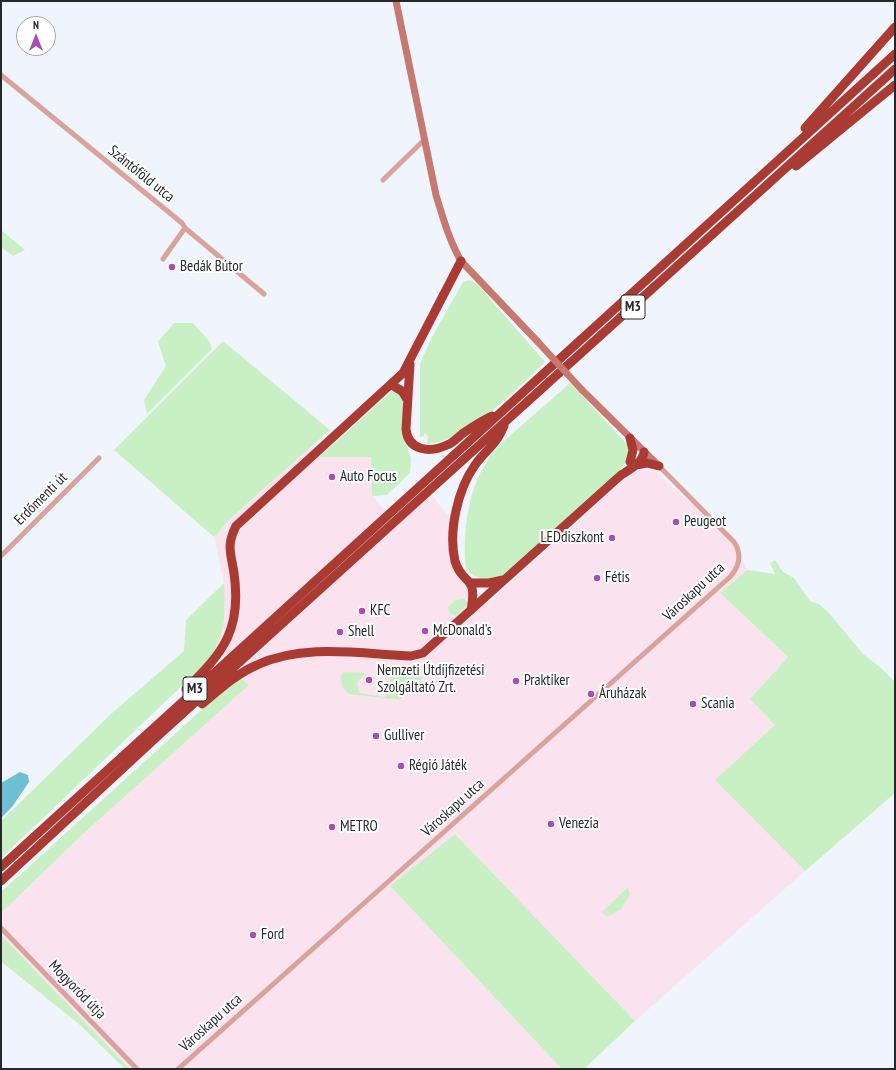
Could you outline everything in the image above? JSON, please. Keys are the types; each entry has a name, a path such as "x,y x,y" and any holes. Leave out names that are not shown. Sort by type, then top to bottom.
{"highway":[{"path":"785,152 895,27"},
{"path":"843,86 895,36"},
{"name":"M3","path":"1,867 785,152 895,54"},
{"name":"M3","path":"1,881 160,734 895,69"},
{"path":"759,193 810,156 895,86"},
{"path":"159,722 170,704 211,665 230,636 236,591 229,544 236,526 391,388 411,360 461,261"},
{"path":"411,360 407,399 407,436 417,447 428,450 448,445 481,421 499,413"},
{"path":"391,388 409,377"},
{"path":"391,388 402,391 407,399"},
{"path":"486,597 461,572 455,558 454,532 459,497 470,474 481,457 498,438 507,420"},
{"path":"630,438 633,450 633,463"},
{"path":"160,734 181,721 238,675 256,665 285,655 314,651 411,656 420,655 620,475 633,463 639,454 644,452"},
{"path":"633,463 647,463 659,466"},
{"path":"473,585 493,583 504,580"},
{"path":"471,610 474,593 473,585"}],"street":[{"path":"396,1 424,140 444,224 461,261 582,390 659,466"},
{"name":"Szántóföld utca","path":"1,75 177,219 185,228 264,294"},
{"path":"383,180 424,140"},
{"path":"163,259 185,228"},
{"name":"Erdőmenti út","path":"1,556 99,458"},
{"name":"Városkapu utca","path":"178,1069 727,580 738,566 740,560 739,552 734,542 659,466"},
{"name":"Mogyoród útja","path":"1,928 137,1069"}],"shaded area":[{"path":"311,447 320,457 372,457 372,496 390,516 425,486 453,523 460,574 488,603 632,472 653,469 734,542 747,570 720,593 788,657 750,699 776,725 716,780 805,871 635,1021 455,834 390,886 562,1069 130,1069 1,935 1,913 82,835 249,685 216,649 226,613 224,583 214,537 232,517"}],"green space":[{"path":"1,230 25,250 13,256 1,247"},
{"path":"470,280 477,284 545,362 521,386 474,424 458,434 442,441 427,444 428,436 424,433 424,436 420,437 420,364 431,339 463,282"},
{"path":"174,323 193,323 209,341 212,349 147,414 144,400 166,366 158,342"},
{"path":"223,341 330,430 232,517 214,537 114,450"},
{"path":"570,383 626,443 629,455 622,467 610,481 551,535 504,575 488,580 475,576 466,570 465,541 471,497 482,470 500,444"},
{"path":"391,392 399,392 405,399 403,431 411,459 410,473 387,495 372,496 371,457 319,457"},
{"path":"775,560 783,572 794,578 810,601 819,604 829,613 863,654 881,668 895,682 895,793 805,871 715,780 775,725 750,699 788,657 720,593 747,570 775,574 770,563"},
{"path":"224,583 225,615 221,634 218,643 207,662 1,858 1,821 112,713 184,651 186,620"},
{"path":"464,599 469,604 456,616 450,613 447,608 456,600"},
{"path":"343,672 366,673 357,682 359,693 385,697 391,685 387,674 423,677 400,700 349,694 342,687 341,676"},
{"path":"242,678 249,685 82,835 1,913 1,892 209,703"},
{"path":"455,834 635,1021 584,1069 562,1069 390,886"},
{"path":"628,887 630,895 621,909 607,917 602,912"},
{"path":"1,935 130,1069 125,1069 80,1025 3,963 1,960"}],"water":[{"path":"20,772 28,775 29,782 12,807 1,818 1,783"}],"place":[{"name":"Bedák Bútor","path":"172,267"},
{"name":"Auto Focus","path":"332,477"},
{"name":"Peugeot","path":"676,522"},
{"name":"LEDdiszkont","path":"612,538"},
{"name":"Fétis","path":"597,578"},
{"name":"KFC","path":"362,611"},
{"name":"McDonald's","path":"425,631"},
{"name":"Shell","path":"340,632"},
{"name":"Nemzeti Útdíjfizetési Szolgáltató Zrt.","path":"369,680"},
{"name":"Praktiker","path":"516,681"},
{"name":"Áruházak","path":"591,694"},
{"name":"Scania","path":"693,704"},
{"name":"Gulliver","path":"376,736"},
{"name":"Régió Játék","path":"401,766"},
{"name":"Venezia","path":"551,824"},
{"name":"METRO","path":"332,827"},
{"name":"Ford","path":"253,935"}]}
